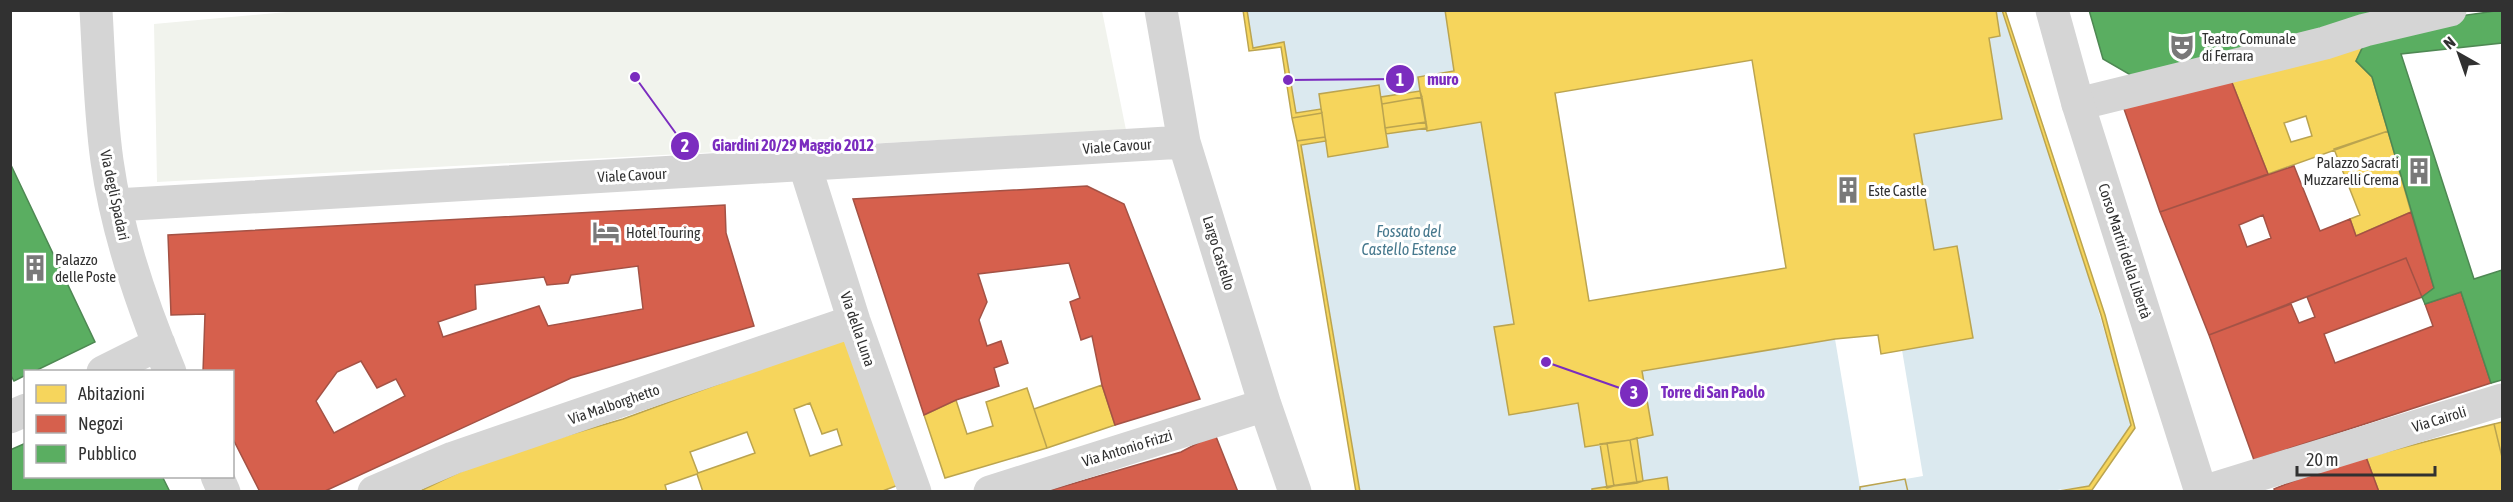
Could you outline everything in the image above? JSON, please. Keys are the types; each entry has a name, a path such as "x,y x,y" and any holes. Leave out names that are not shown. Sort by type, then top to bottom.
{"street":[{"name":"Via degli Spadari","path":"96,10 101,113 107,163 130,260 164,358"},
{"name":"Largo Castello","path":"1161,10 1184,142 1265,405 1295,492"},
{"name":"Corso Martiri della Libertà","path":"2052,10 2078,104 2202,492"},
{"path":"2078,104 2450,10"},
{"name":"Viale Cavour","path":"116,205 1184,142"},
{"name":"Via della Luna","path":"805,166 854,321 915,492"},
{"name":"Via Malborghetto","path":"374,492 453,458 854,321"},
{"path":"112,370 164,358"},
{"name":"Via Cairoli","path":"2202,492 2502,400"},
{"name":"Via Antonio Frizzi","path":"990,492 1265,405"},
{"path":"10,417 24,411"},
{"path":"217,478 224,492"}],"shaded area":[{"path":"309,10 1102,11 1126,130 157,182 154,24"}],"water":[{"name":"Fossato del Castello Estense","path":"1247,11 1445,11 1454,71 1419,77 1427,131 1481,122 1514,324 1494,327 1509,415 1578,403 1637,438 1652,435 1642,371 1835,339 1860,487 1923,476 1902,350 1973,338 1957,246 1934,250 1914,134 2002,119 1989,38 1996,11 2002,11 2065,193 2131,425 2089,486 2049,491 1669,492 1667,478 1592,492 1360,491 1284,43 1253,48","holes":["1379,85 1388,147 1328,156 1320,94"]}],"building: Abitazioni":[{"path":"1243,10 1247,10 1253,48 1284,42 1296,113 1321,109 1322,113 1292,118 1281,47 1249,51"},
{"name":"Este Castle","path":"1445,10 1996,10 2000,36 1989,38 2002,119 1914,134 1934,250 1957,246 1973,338 1881,354 1878,335 1835,339 1642,371 1653,435 1630,440 1585,447 1578,403 1509,415 1494,327 1514,324 1481,122 1427,131 1420,91 1418,77 1454,71","holes":["1752,60 1786,268 1589,301 1555,93"]},
{"path":"2002,10 2005,10 2105,315 2135,428 2092,490 2053,492 2089,486 2131,425 2101,315"},
{"path":"2367,38 2356,61 2372,77 2388,131 2268,174 2229,75","holes":["2306,116 2312,136 2291,142 2284,123"]},
{"path":"1379,85 1388,147 1328,157 1319,94"},
{"path":"1420,91 1422,97 1382,104 1381,97"},
{"path":"1422,97 1426,122 1385,128 1382,104"},
{"path":"1322,113 1325,137 1297,141 1292,118"},
{"path":"1426,122 1427,128 1386,134 1385,128"},
{"path":"2388,131 2411,212 2356,236 2350,219 2360,215 2334,149"},
{"path":"1325,137 1326,141 1301,145 1360,492 1356,492 1297,141"},
{"path":"846,337 901,484 880,492 703,492 697,474 665,485 667,492 418,492 468,468 623,419","holes":["810,403 822,434 837,429 842,445 810,456 794,409","747,432 755,453 698,473 690,452"]},
{"path":"1102,385 1115,425 1047,448 1034,409"},
{"path":"1027,388 1047,448 945,478 924,415 956,400 967,434 993,426 986,402"},
{"path":"2502,422 2502,457 2494,424"},
{"path":"2494,424 2502,457 2502,492 2379,492 2366,457"},
{"path":"1637,438 1643,481 1637,483 1630,440"},
{"path":"1630,440 1637,483 1614,486 1607,443"},
{"path":"1607,443 1614,486 1607,488 1600,444"},
{"path":"1667,477 1669,492 1592,492 1592,489"},
{"path":"1905,479 1908,492 1860,492 1860,487"},
{"path":"1905,479 1908,492 1860,492 1860,487"}],"building: Negozi":[{"path":"2229,75 2268,174 2160,212 2123,106"},
{"path":"2294,166 2320,231 2350,219 2356,236 2411,212 2434,288 2422,297 2406,258 2209,335 2160,212","holes":["2263,215 2271,238 2247,247 2239,225"]},
{"path":"1087,186 1124,204 1200,399 1115,425 1102,385 1092,336 1081,340 1070,302 1080,298 1069,263 978,274 987,302 979,320 987,346 1001,341 1008,363 994,368 999,386 956,400 924,415 853,199"},
{"path":"725,205 726,233 754,326 571,378 323,492 260,492 234,441 234,370 203,370 205,314 171,315 168,235","holes":["638,266 643,309 548,326 539,306 443,337 438,322 476,309 475,285 544,277 547,285 568,283 571,275","361,361 377,388 396,379 405,396 334,433 316,401 337,372"]},
{"path":"2406,258 2422,297 2324,334 2335,363 2433,326 2425,304 2461,292 2491,383 2254,460 2209,335 2291,304 2299,323 2315,317 2307,297"},
{"path":"1215,434 1238,492 1044,492 1181,452"},
{"path":"2366,457 2379,492 2275,492 2274,489 2330,466"}],"building: Pubblico":[{"name":"Teatro Comunale di Ferrara","path":"2089,10 2419,10 2134,77 2103,59"},
{"name":"Palazzo Sacrati Muzzarelli Crema","path":"2502,10 2502,43 2401,54 2474,279 2502,270 2502,380 2491,383 2461,292 2425,304 2422,297 2434,288 2372,77 2356,61 2367,38 2460,16"},
{"name":"Palazzo delle Poste","path":"10,163 95,342 37,370 24,370 24,376 14,381 10,374"},
{"path":"24,444 24,478 163,478 170,492 10,492 10,450"}],"place":[{"name":"Teatro Comunale di Ferrara","path":"2182,47"},
{"name":"Giardini 20/29 Maggio 2012","path":"635,77"},
{"name":"muro","path":"1288,80"},
{"name":"Palazzo Sacrati Muzzarelli Crema","path":"2419,171"},
{"name":"Este Castle","path":"1848,190"},
{"name":"Hotel Touring","path":"606,232"},
{"name":"Palazzo delle Poste","path":"35,268"},
{"name":"Torre di San Paolo","path":"1546,362"}]}
